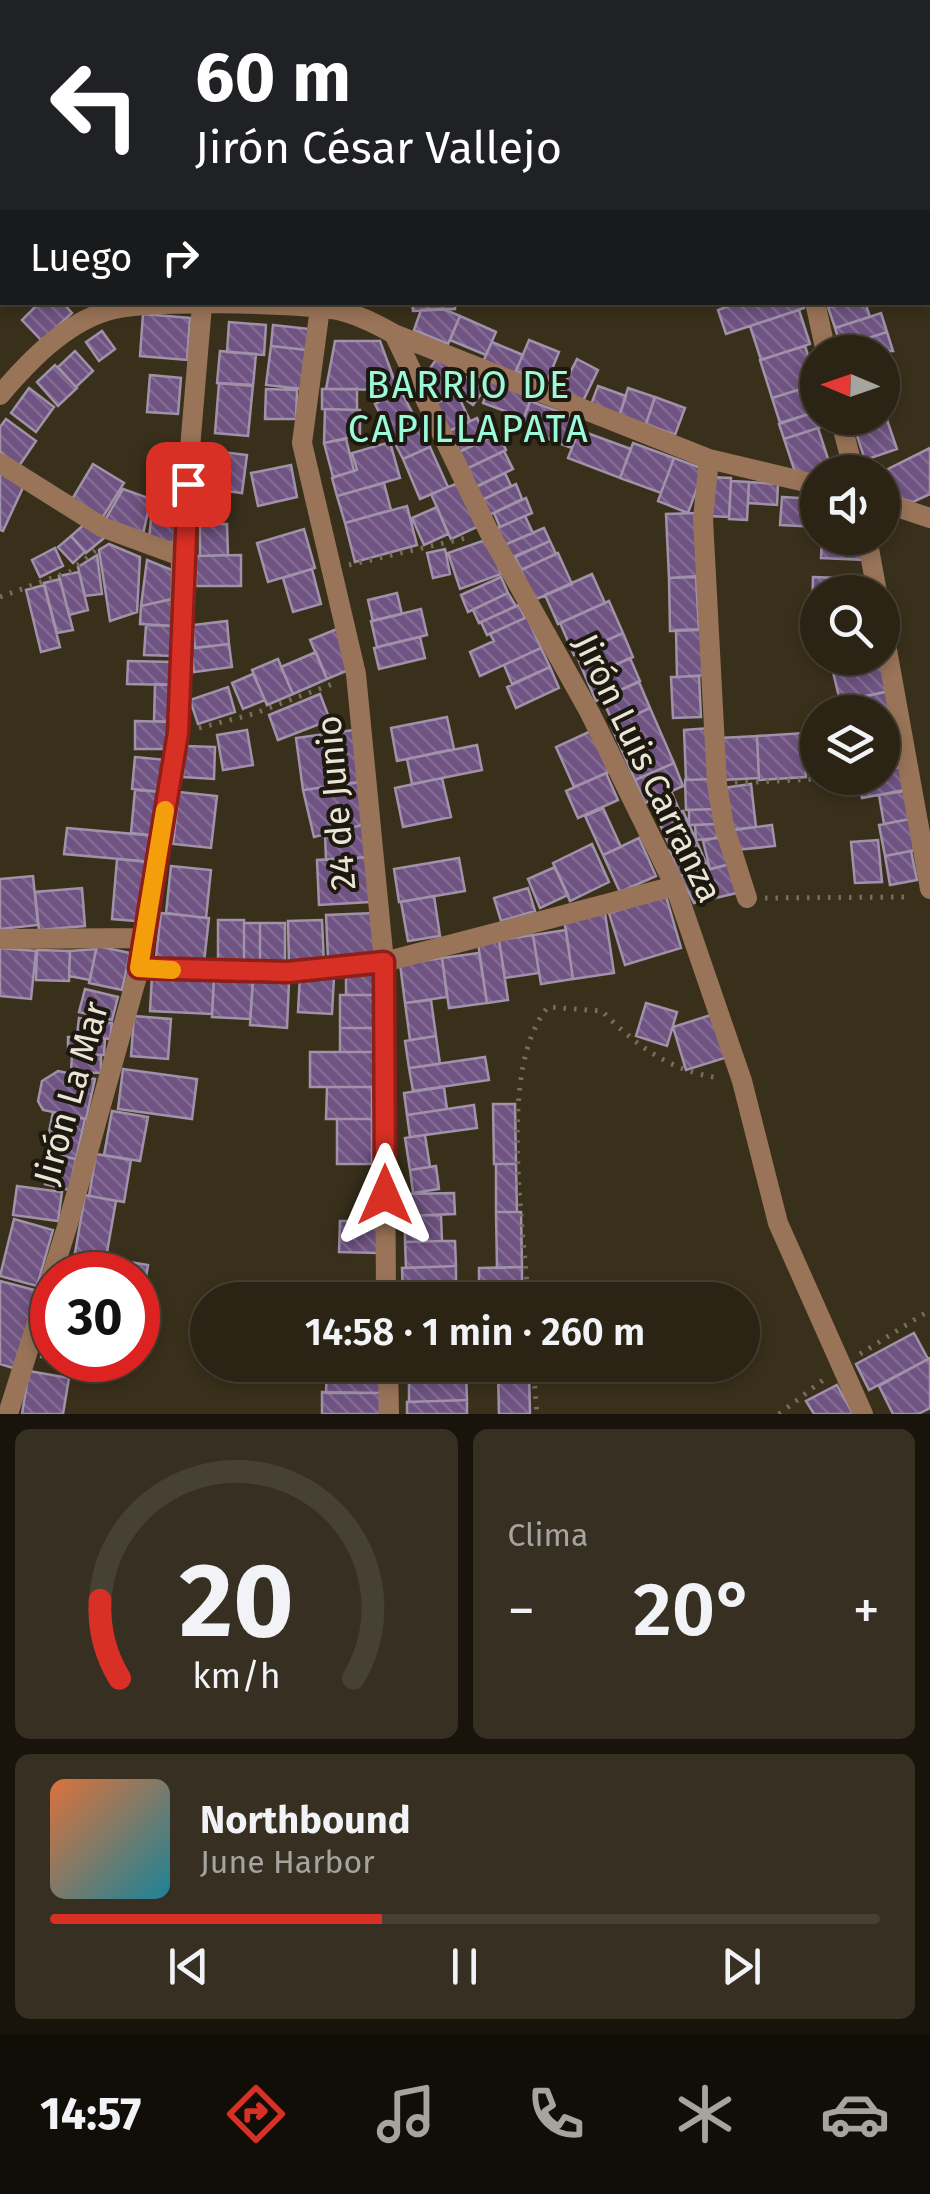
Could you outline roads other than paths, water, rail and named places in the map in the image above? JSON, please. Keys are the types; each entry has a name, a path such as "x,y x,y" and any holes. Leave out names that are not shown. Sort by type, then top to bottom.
{"street":[{"path":"0,395 28,362 80,323 109,310 152,305 334,307 709,459 800,481"},
{"path":"817,305 823,335"},
{"name":"Jirón La Mar","path":"8,1414 67,1227 139,968 178,733 182,556 202,306"},
{"name":"24 de Junio","path":"334,307 302,442 356,674 384,962 386,1282"},
{"name":"Jirón Luis Carranza","path":"394,334 489,532 590,713 674,886 742,1080 778,1223 862,1414"},
{"path":"709,459 703,519 717,784 724,826 746,898"},
{"path":"0,463 113,532 182,556"},
{"path":"900,508 930,518"},
{"path":"890,675 921,893"},
{"path":"139,968 288,972 384,962 674,886"},
{"path":"0,939 144,938"},
{"path":"388,1382 389,1414"}],"district":[{"name":"BARRIO DE CAPILLAPATA","path":"469,407"}]}
